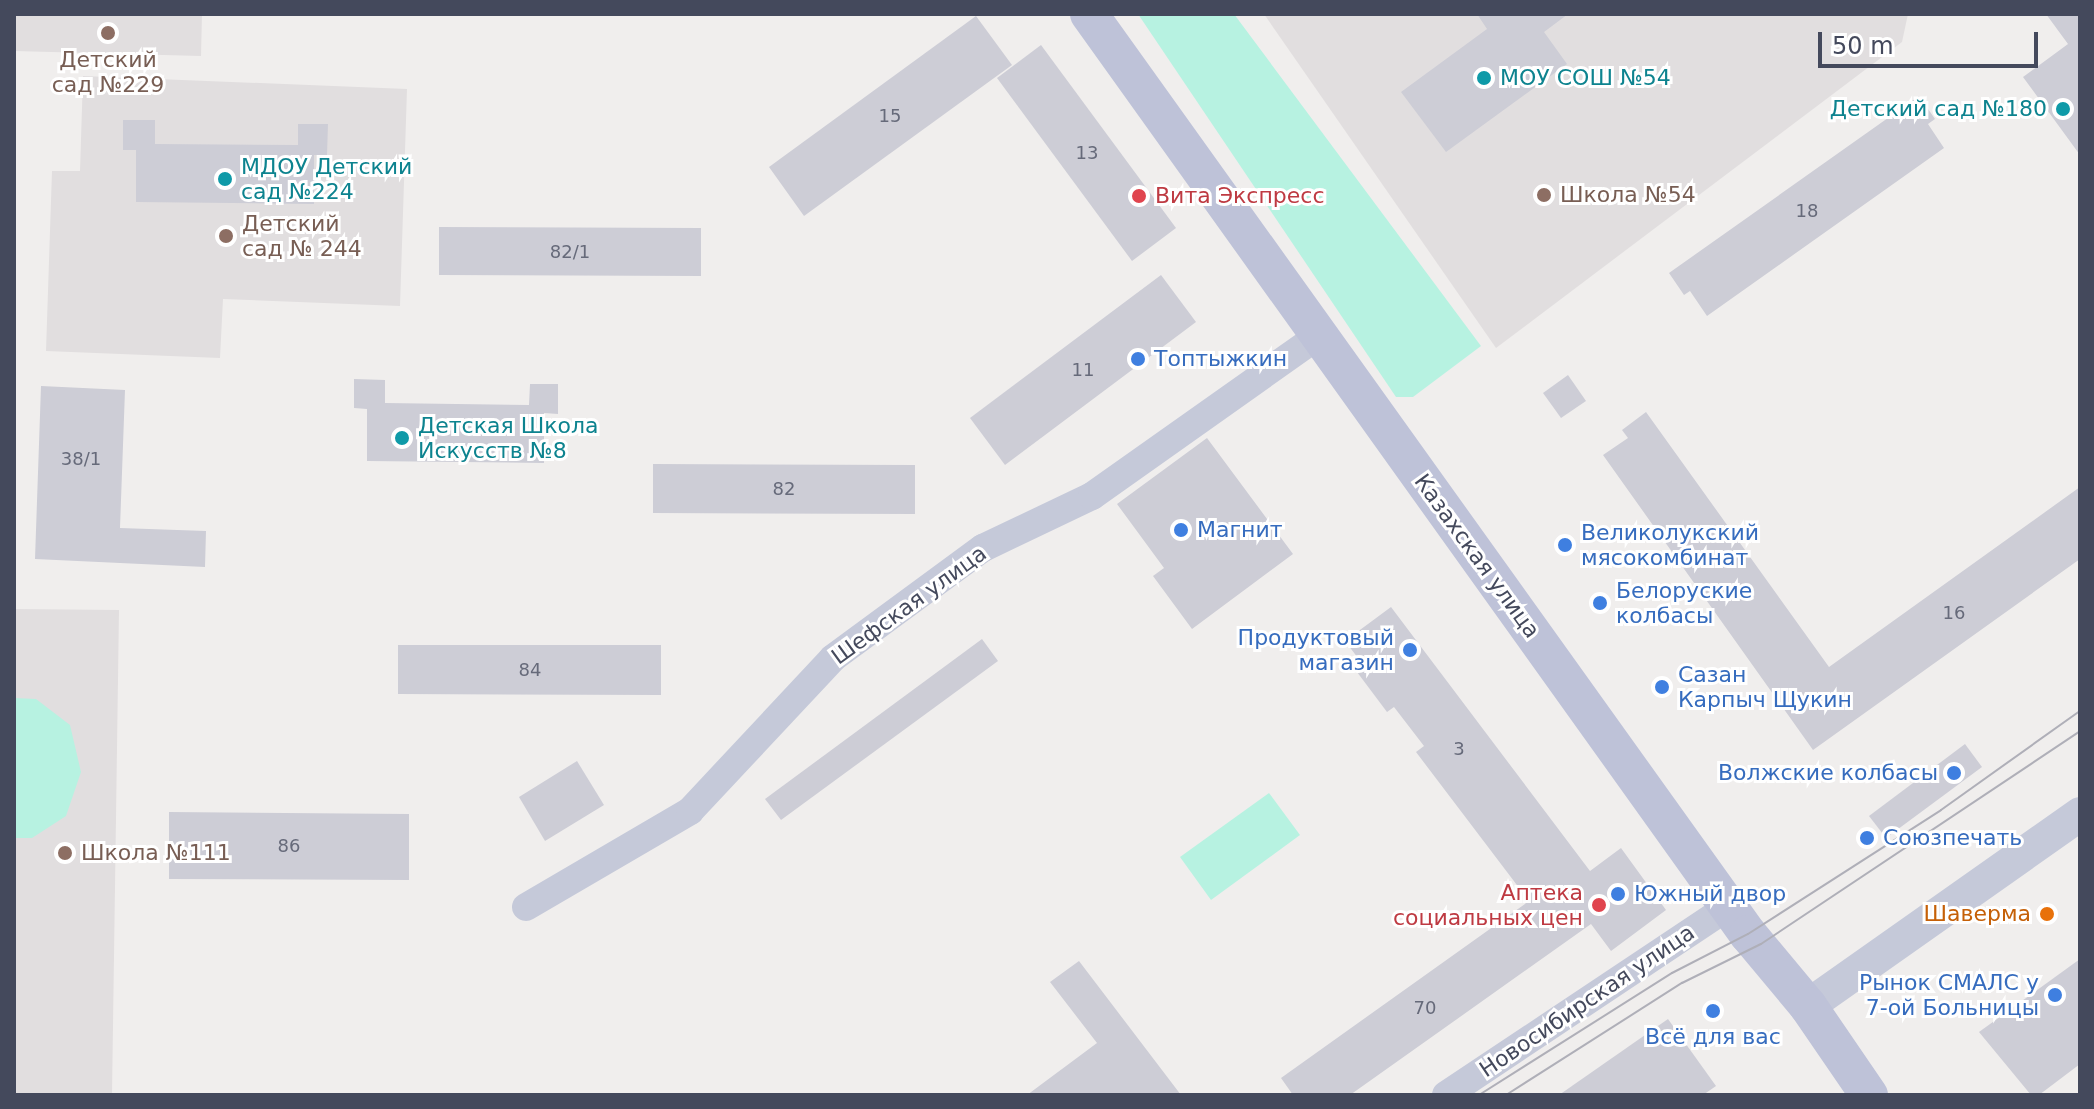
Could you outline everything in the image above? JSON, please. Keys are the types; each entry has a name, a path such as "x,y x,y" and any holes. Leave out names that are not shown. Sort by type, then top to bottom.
{"main road":[{"name":"Казахская улица","path":"1089,14 1728,907 1808,1006 1869,1095"}],"street":[{"name":"Шефская улица","path":"526,907 690,811 833,658 983,548 1092,496 1319,335"},
{"path":"1808,1006 2080,814"},
{"name":"Новосибирская улица","path":"1446,1095 1728,907"}],"shaded area":[{"name":"Детский сад №229","path":"14,14 202,14 201,56 14,51"},
{"name":"Школа №54","path":"1264,14 1908,14 1902,42 1496,348"},
{"name":"Детский сад № 244","path":"83,76 407,89 400,306 223,299 220,358 46,351 52,171 80,171"},
{"name":"Школа №111","path":"14,609 119,610 112,1095 14,1095"}],"green space":[{"path":"1138,14 1234,14 1481,346 1413,397 1396,397"},
{"path":"14,698 36,699 70,725 81,772 66,816 32,838 14,838"},
{"path":"1269,793 1300,835 1211,900 1180,857"}],"building":[{"name":"МОУ СОШ №54","path":"1477,14 1568,14 1544,32 1567,64 1446,152 1401,92 1487,29"},
{"name":"Детский сад №180","path":"2046,14 2080,14 2080,155 2023,77 2068,44"},
{"path":"976,16 1012,65 804,216 769,167"},
{"path":"1041,45 1176,228 1132,261 997,78"},
{"path":"1919,96 1935,119 1928,124 1944,148 1707,316 1690,291 1684,295 1669,273"},
{"name":"МДОУ Детский сад №224","path":"123,120 155,120 155,144 298,145 298,124 328,124 327,155 314,155 314,204 136,202 136,150 123,150"},
{"path":"439,227 701,228 701,276 439,275"},
{"path":"1161,275 1196,322 1005,465 970,418"},
{"path":"1568,375 1586,401 1561,418 1543,393"},
{"path":"354,379 385,380 385,403 529,405 530,384 558,384 558,414 544,413 544,463 367,461 367,409 354,408"},
{"path":"41,386 125,390 120,528 206,531 205,567 35,559"},
{"path":"1646,412 1829,667 2080,487 2080,559 1813,750 1603,455 1628,438 1622,430"},
{"path":"1207,438 1293,554 1192,629 1153,576 1164,568 1117,504"},
{"path":"653,464 915,465 915,514 653,513"},
{"path":"1391,607 1590,871 1621,848 1666,910 1611,951 1591,924 1350,1095 1293,1095 1281,1078 1529,901 1416,752 1424,746 1394,707 1387,712 1354,668 1361,662 1345,641"},
{"path":"982,639 998,661 781,820 765,799"},
{"path":"398,645 661,645 661,695 398,694"},
{"path":"1965,744 1982,767 1886,838 1869,816"},
{"path":"577,761 604,805 545,841 519,797"},
{"path":"169,812 409,814 409,880 169,879"},
{"name":"Рынок СМАЛС у 7-ой Больницы","path":"2080,959 2080,1064 2039,1095 2031,1095 1979,1032"},
{"path":"1079,961 1181,1095 1027,1095 1097,1043 1050,982"},
{"path":"1668,1019 1716,1086 1703,1095 1559,1095"}],"tram line":[{"path":"1479,1095 1672,973 1748,934 1941,810 2080,711"},
{"path":"1506,1095 1682,983 1761,944 2080,731"}],"place":[{"name":"Детский сад №229","path":"108,33"},
{"name":"МОУ СОШ №54","path":"1484,78"},
{"name":"Детский сад №180","path":"2063,109"},
{"name":"МДОУ Детский сад №224","path":"225,179"},
{"name":"Школа №54","path":"1544,195"},
{"name":"Вита Экспресс","path":"1139,196"},
{"name":"Детский сад № 244","path":"226,236"},
{"name":"Топтыжкин","path":"1138,359"},
{"name":"Детская Школа Искусств №8","path":"402,438"},
{"name":"Магнит","path":"1181,530"},
{"name":"Великолукский мясокомбинат","path":"1565,545"},
{"name":"Белоруские колбасы","path":"1600,603"},
{"name":"Продуктовый магазин","path":"1410,650"},
{"name":"Сазан Карпыч Щукин","path":"1662,687"},
{"name":"Волжские колбасы","path":"1954,773"},
{"name":"Союзпечать","path":"1867,838"},
{"name":"Школа №111","path":"65,853"},
{"name":"Южный двор","path":"1618,894"},
{"name":"Аптека социальных цен","path":"1599,905"},
{"name":"Шаверма","path":"2047,914"},
{"name":"Рынок СМАЛС у 7-ой Больницы","path":"2055,995"},
{"name":"Всё для вас","path":"1713,1011"}]}
